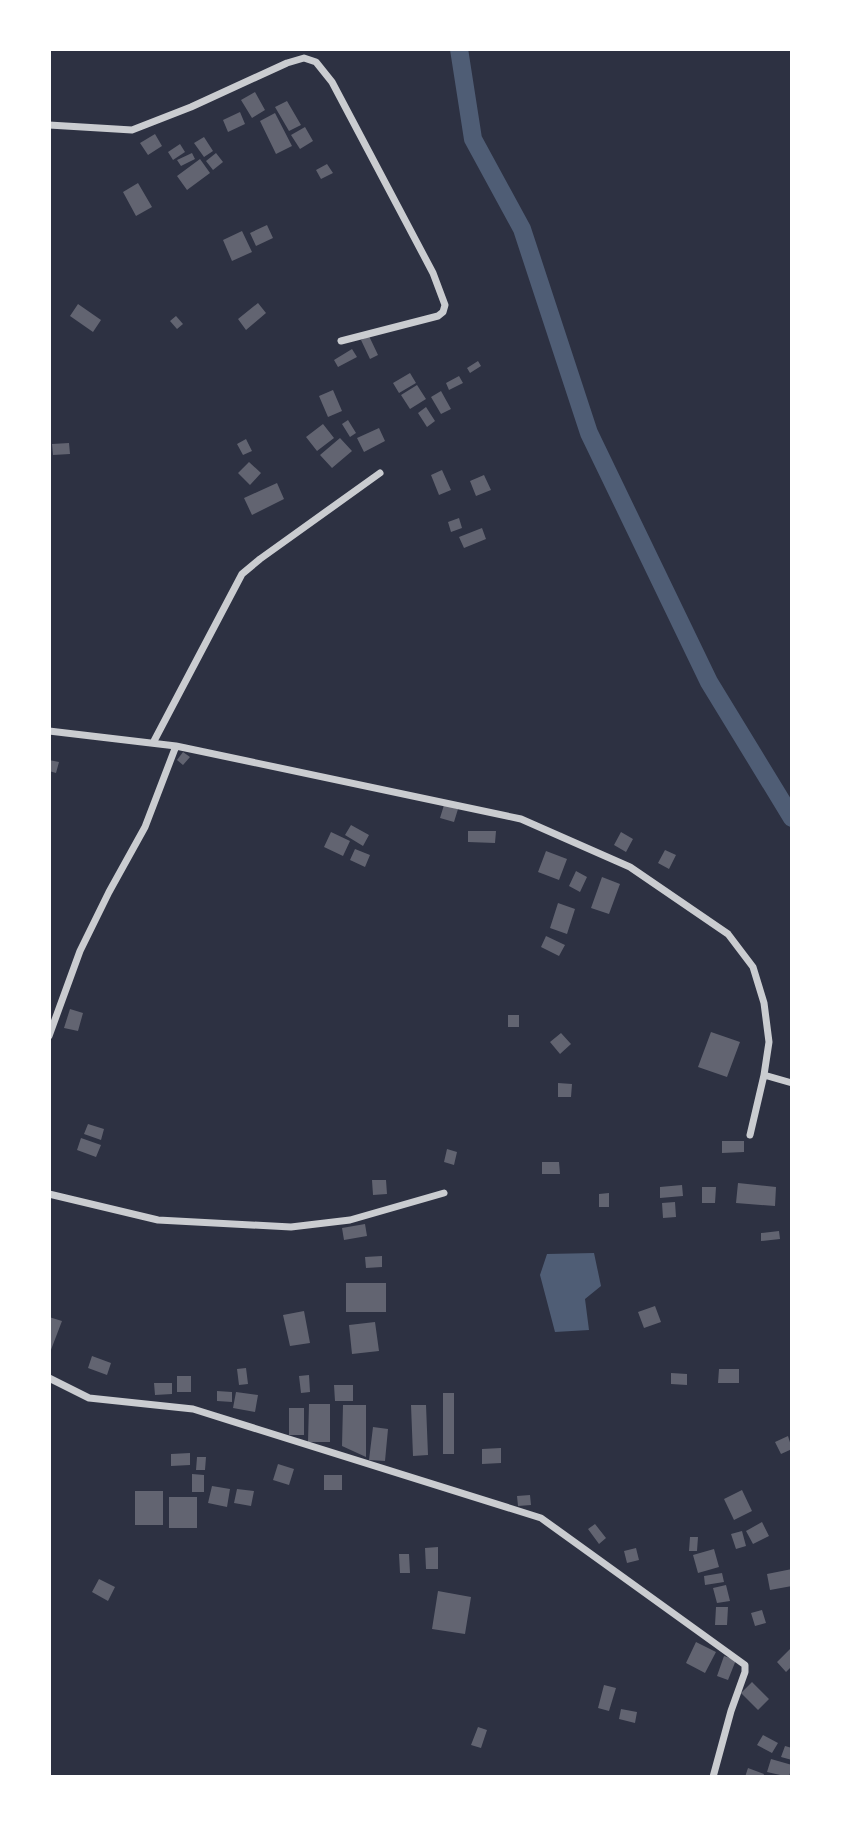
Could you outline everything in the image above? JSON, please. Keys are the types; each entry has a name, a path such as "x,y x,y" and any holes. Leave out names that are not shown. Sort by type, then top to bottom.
{"street":[{"path":"49,125 132,130 191,107 288,63 304,58 316,62 332,82 356,127 433,273 445,305 438,316 341,341"},
{"path":"154,741 242,574 260,558 380,473"},
{"path":"49,731 154,741 521,819 630,867 728,934 753,967 764,1003 769,1042 750,1135"},
{"path":"49,1036 80,951 145,827 176,746"},
{"path":"764,1075 792,1083"},
{"path":"49,1194 158,1220 291,1227 350,1220 444,1193"},
{"path":"49,1378 89,1398 193,1409 541,1518 745,1665 713,1777"}],"water":[{"path":"594,1253 601,1286 585,1299 589,1330 555,1332 540,1275 547,1254"}],"building":[{"path":"255,92 265,110 252,118 241,100"},
{"path":"287,101 301,125 289,131 275,107"},
{"path":"240,112 245,124 228,132 223,120"},
{"path":"275,113 292,146 276,154 260,121"},
{"path":"305,127 313,141 300,149 291,135"},
{"path":"155,134 162,146 148,155 140,143"},
{"path":"204,137 213,151 204,157 194,143"},
{"path":"180,144 185,152 173,160 168,152"},
{"path":"192,153 195,159 181,166 177,160"},
{"path":"216,153 223,162 213,170 206,161"},
{"path":"200,159 210,173 187,190 177,176"},
{"path":"327,164 333,173 321,179 316,170"},
{"path":"138,183 152,207 136,216 123,192"},
{"path":"267,225 273,238 256,246 250,233"},
{"path":"242,231 252,252 232,261 223,240"},
{"path":"258,303 266,313 246,330 238,319"},
{"path":"78,304 101,320 93,332 70,316"},
{"path":"176,316 183,324 177,329 170,321"},
{"path":"369,336 378,355 370,359 361,340"},
{"path":"352,349 357,357 338,367 334,360"},
{"path":"478,361 481,366 470,373 467,368"},
{"path":"410,373 416,383 399,393 393,383"},
{"path":"459,376 463,383 449,390 446,383"},
{"path":"417,385 426,399 410,409 401,395"},
{"path":"333,390 342,411 328,417 319,396"},
{"path":"441,391 451,409 441,414 431,397"},
{"path":"426,407 435,421 427,427 418,413"},
{"path":"348,420 356,433 350,437 342,424"},
{"path":"323,424 334,438 317,451 306,437"},
{"path":"379,428 385,441 364,452 357,438"},
{"path":"340,438 352,451 332,468 320,455"},
{"path":"246,439 252,451 243,455 237,444"},
{"path":"69,443 70,454 53,455 52,444"},
{"path":"249,462 261,473 250,485 238,473"},
{"path":"442,470 451,490 439,495 431,475"},
{"path":"484,475 491,490 476,496 470,481"},
{"path":"277,483 284,499 252,515 244,498"},
{"path":"459,518 462,528 451,532 448,522"},
{"path":"482,528 486,539 464,548 459,537"},
{"path":"183,752 190,757 183,765 177,760"},
{"path":"49,760 59,762 56,773 49,771"},
{"path":"444,805 458,809 454,822 440,818"},
{"path":"351,825 369,835 363,846 345,835"},
{"path":"468,831 496,831 495,843 468,842"},
{"path":"331,832 350,841 343,856 324,847"},
{"path":"621,832 633,839 626,852 614,845"},
{"path":"355,849 370,855 365,867 350,860"},
{"path":"665,850 676,855 669,869 658,863"},
{"path":"546,851 567,859 559,880 538,872"},
{"path":"576,871 587,877 580,892 569,886"},
{"path":"602,877 620,884 609,914 591,908"},
{"path":"558,903 575,909 567,934 550,928"},
{"path":"546,936 565,945 559,956 541,947"},
{"path":"70,1009 83,1013 78,1031 64,1028"},
{"path":"508,1015 519,1015 519,1027 508,1027"},
{"path":"711,1032 740,1042 727,1077 698,1067"},
{"path":"561,1033 571,1044 560,1054 550,1042"},
{"path":"558,1083 572,1084 571,1097 558,1097"},
{"path":"88,1124 104,1129 101,1140 84,1134"},
{"path":"81,1138 101,1145 96,1157 77,1150"},
{"path":"722,1141 744,1141 744,1152 722,1153"},
{"path":"447,1149 457,1152 454,1165 444,1162"},
{"path":"542,1162 559,1162 560,1174 542,1174"},
{"path":"372,1180 386,1180 387,1194 373,1195"},
{"path":"738,1183 776,1187 775,1206 736,1203"},
{"path":"682,1185 683,1196 660,1198 660,1187"},
{"path":"702,1187 716,1187 715,1203 702,1203"},
{"path":"609,1193 609,1207 599,1207 599,1194"},
{"path":"675,1202 676,1217 663,1218 662,1203"},
{"path":"365,1224 367,1236 344,1240 342,1228"},
{"path":"779,1231 780,1239 761,1241 761,1233"},
{"path":"382,1256 382,1267 366,1268 365,1257"},
{"path":"346,1283 386,1283 386,1312 346,1312"},
{"path":"655,1306 661,1322 644,1328 638,1312"},
{"path":"304,1311 310,1343 290,1346 283,1315"},
{"path":"49,1317 62,1321 49,1355"},
{"path":"375,1322 379,1351 352,1354 349,1325"},
{"path":"92,1356 111,1363 107,1375 88,1368"},
{"path":"246,1368 248,1384 239,1385 237,1369"},
{"path":"719,1369 739,1369 739,1383 718,1383"},
{"path":"671,1373 687,1374 687,1385 671,1384"},
{"path":"309,1375 310,1392 301,1393 299,1376"},
{"path":"177,1376 191,1376 191,1392 177,1392"},
{"path":"154,1383 172,1383 172,1394 155,1395"},
{"path":"334,1385 353,1385 353,1401 335,1401"},
{"path":"217,1391 232,1392 232,1402 217,1401"},
{"path":"236,1392 258,1395 255,1412 233,1408"},
{"path":"443,1393 454,1393 454,1454 443,1454"},
{"path":"309,1404 330,1404 330,1442 308,1442"},
{"path":"343,1405 366,1405 366,1457 342,1446"},
{"path":"411,1405 426,1405 428,1455 413,1456"},
{"path":"289,1408 304,1408 304,1435 289,1435"},
{"path":"373,1427 388,1429 385,1461 369,1460"},
{"path":"788,1436 792,1449 781,1454 775,1442"},
{"path":"501,1448 501,1463 482,1464 482,1449"},
{"path":"190,1453 190,1465 171,1466 171,1454"},
{"path":"197,1457 206,1457 205,1470 196,1470"},
{"path":"278,1464 294,1469 289,1485 273,1480"},
{"path":"192,1474 204,1475 204,1492 192,1492"},
{"path":"324,1475 342,1475 342,1490 324,1490"},
{"path":"212,1486 230,1489 227,1507 208,1503"},
{"path":"237,1489 254,1491 251,1506 234,1503"},
{"path":"742,1490 752,1511 734,1520 724,1499"},
{"path":"135,1491 163,1491 163,1525 135,1525"},
{"path":"530,1495 531,1505 518,1506 517,1496"},
{"path":"169,1497 197,1497 197,1528 169,1528"},
{"path":"762,1522 769,1536 753,1544 746,1531"},
{"path":"595,1524 606,1538 599,1544 588,1529"},
{"path":"742,1531 746,1546 736,1549 731,1534"},
{"path":"690,1537 698,1537 697,1551 689,1551"},
{"path":"438,1547 438,1569 426,1569 425,1548"},
{"path":"636,1548 639,1560 627,1563 624,1551"},
{"path":"714,1549 719,1567 698,1573 693,1555"},
{"path":"399,1554 409,1554 410,1573 400,1573"},
{"path":"792,1569 792,1586 770,1590 767,1574"},
{"path":"722,1573 724,1582 705,1585 704,1576"},
{"path":"99,1579 115,1587 108,1601 92,1592"},
{"path":"726,1585 730,1601 717,1603 713,1588"},
{"path":"438,1591 471,1597 465,1634 432,1629"},
{"path":"716,1607 728,1607 727,1625 715,1625"},
{"path":"762,1610 766,1623 755,1626 751,1613"},
{"path":"696,1642 716,1652 705,1673 686,1663"},
{"path":"792,1647 792,1666 786,1672 777,1662"},
{"path":"724,1656 736,1660 728,1680 717,1676"},
{"path":"752,1682 769,1699 758,1710 741,1693"},
{"path":"604,1685 616,1688 609,1711 598,1708"},
{"path":"621,1709 637,1712 635,1723 619,1719"},
{"path":"478,1727 487,1730 481,1748 471,1745"},
{"path":"763,1735 778,1743 772,1753 757,1745"},
{"path":"785,1746 792,1748 792,1760 781,1757"},
{"path":"771,1759 792,1765 789,1777 767,1772"},
{"path":"748,1768 764,1774 763,1777 745,1777"}],"waterway":[{"path":"459,49 473,139 522,229 589,433 709,682 792,818"}]}
